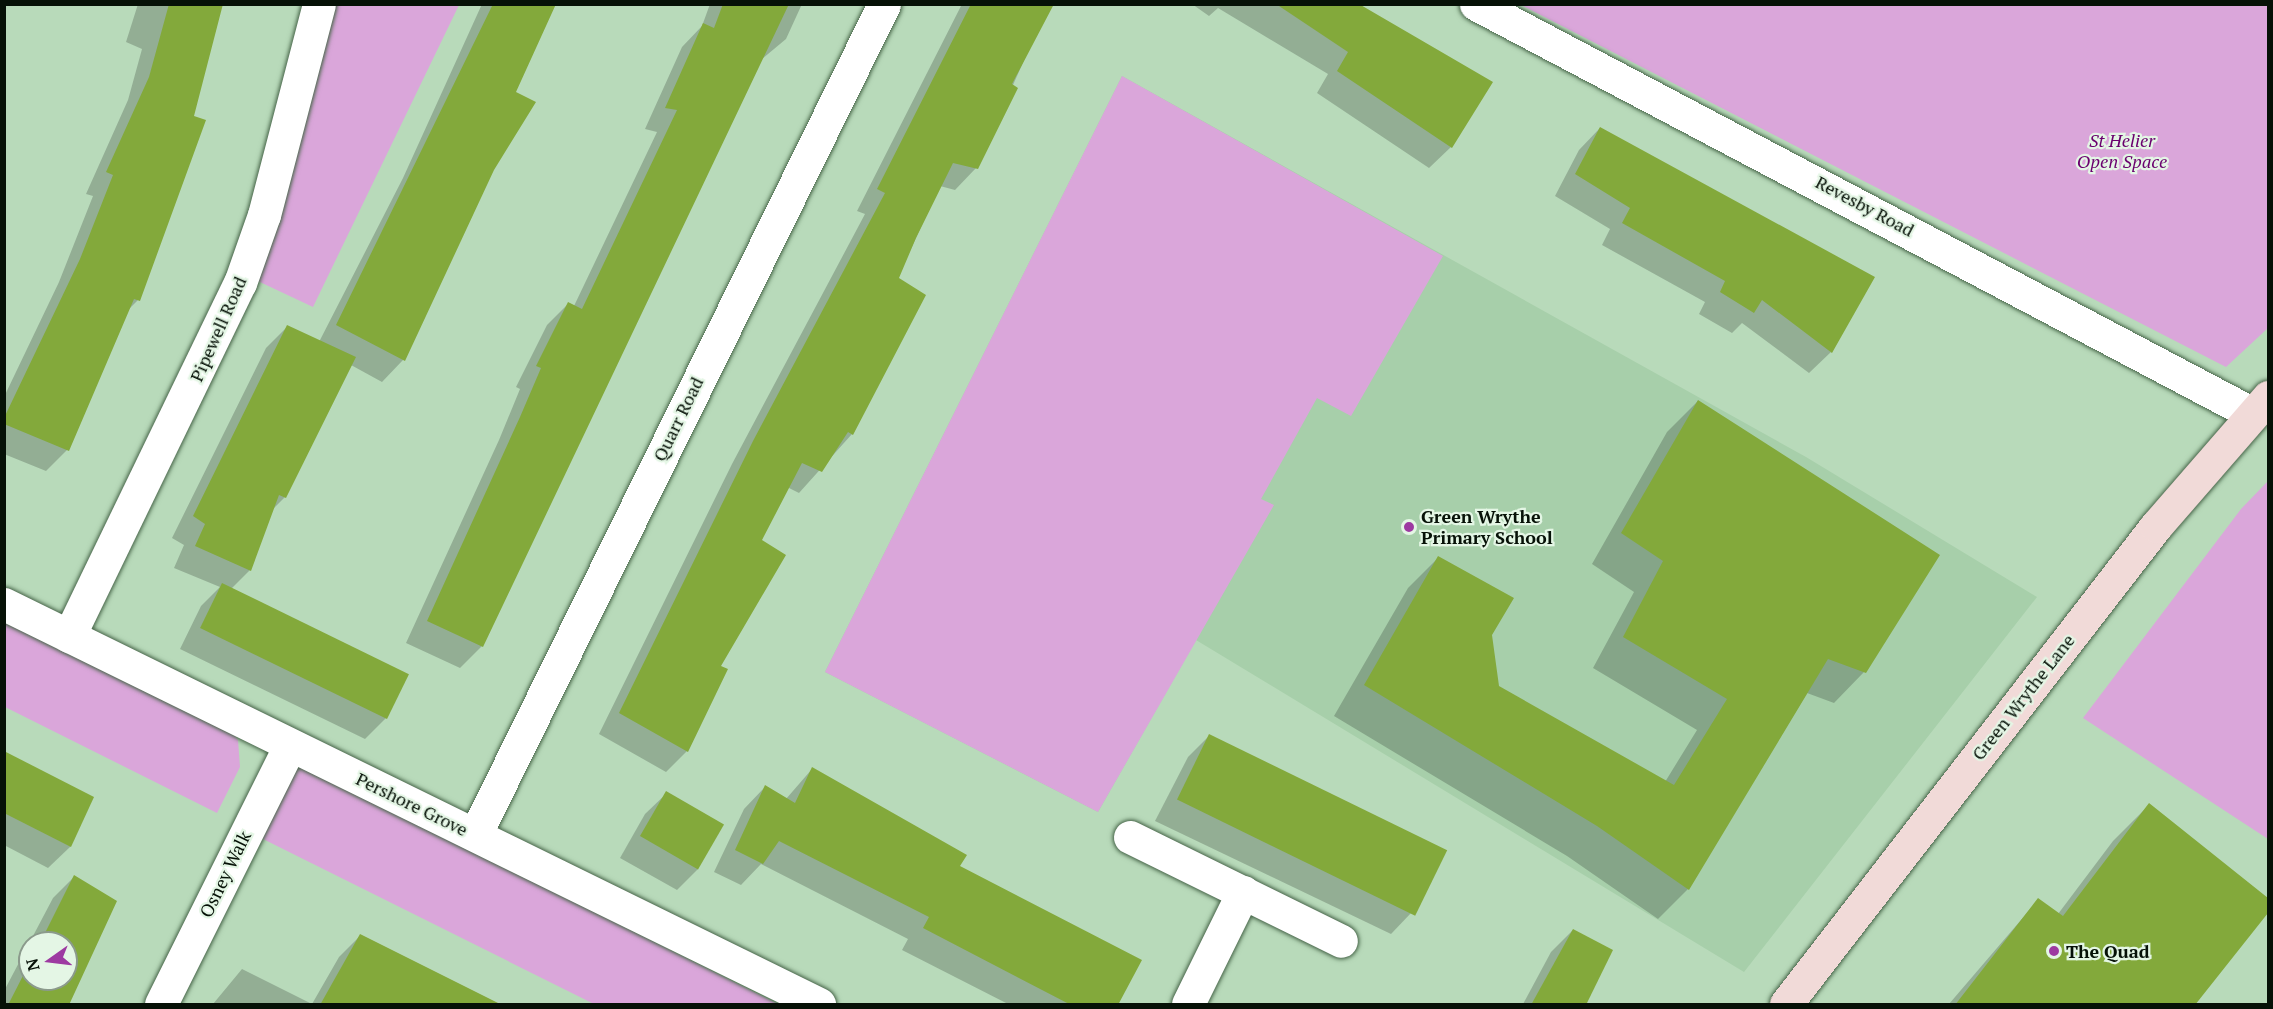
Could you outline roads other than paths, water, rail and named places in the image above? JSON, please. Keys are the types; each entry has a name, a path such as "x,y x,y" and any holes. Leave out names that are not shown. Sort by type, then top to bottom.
{"street":[{"name":"Pipewell Road","path":"69,636 240,283 319,4"},
{"name":"Quarr Road","path":"475,835 884,4"},
{"name":"Revesby Road","path":"1476,4 2260,405"},
{"name":"Green Wrythe Lane","path":"1786,1005 2156,525 2260,405"},
{"name":"Pershore Grove","path":"4,604 819,1005"},
{"name":"Osney Walk","path":"161,1005 290,744"},
{"path":"1130,837 1341,941"},
{"path":"1188,1005 1243,892"}],"place":[{"name":"Green Wrythe Primary School","path":"1409,527"},
{"name":"The Quad","path":"2054,951"}],"park label":[{"name":"St Helier Open Space","path":"2122,151"}]}
